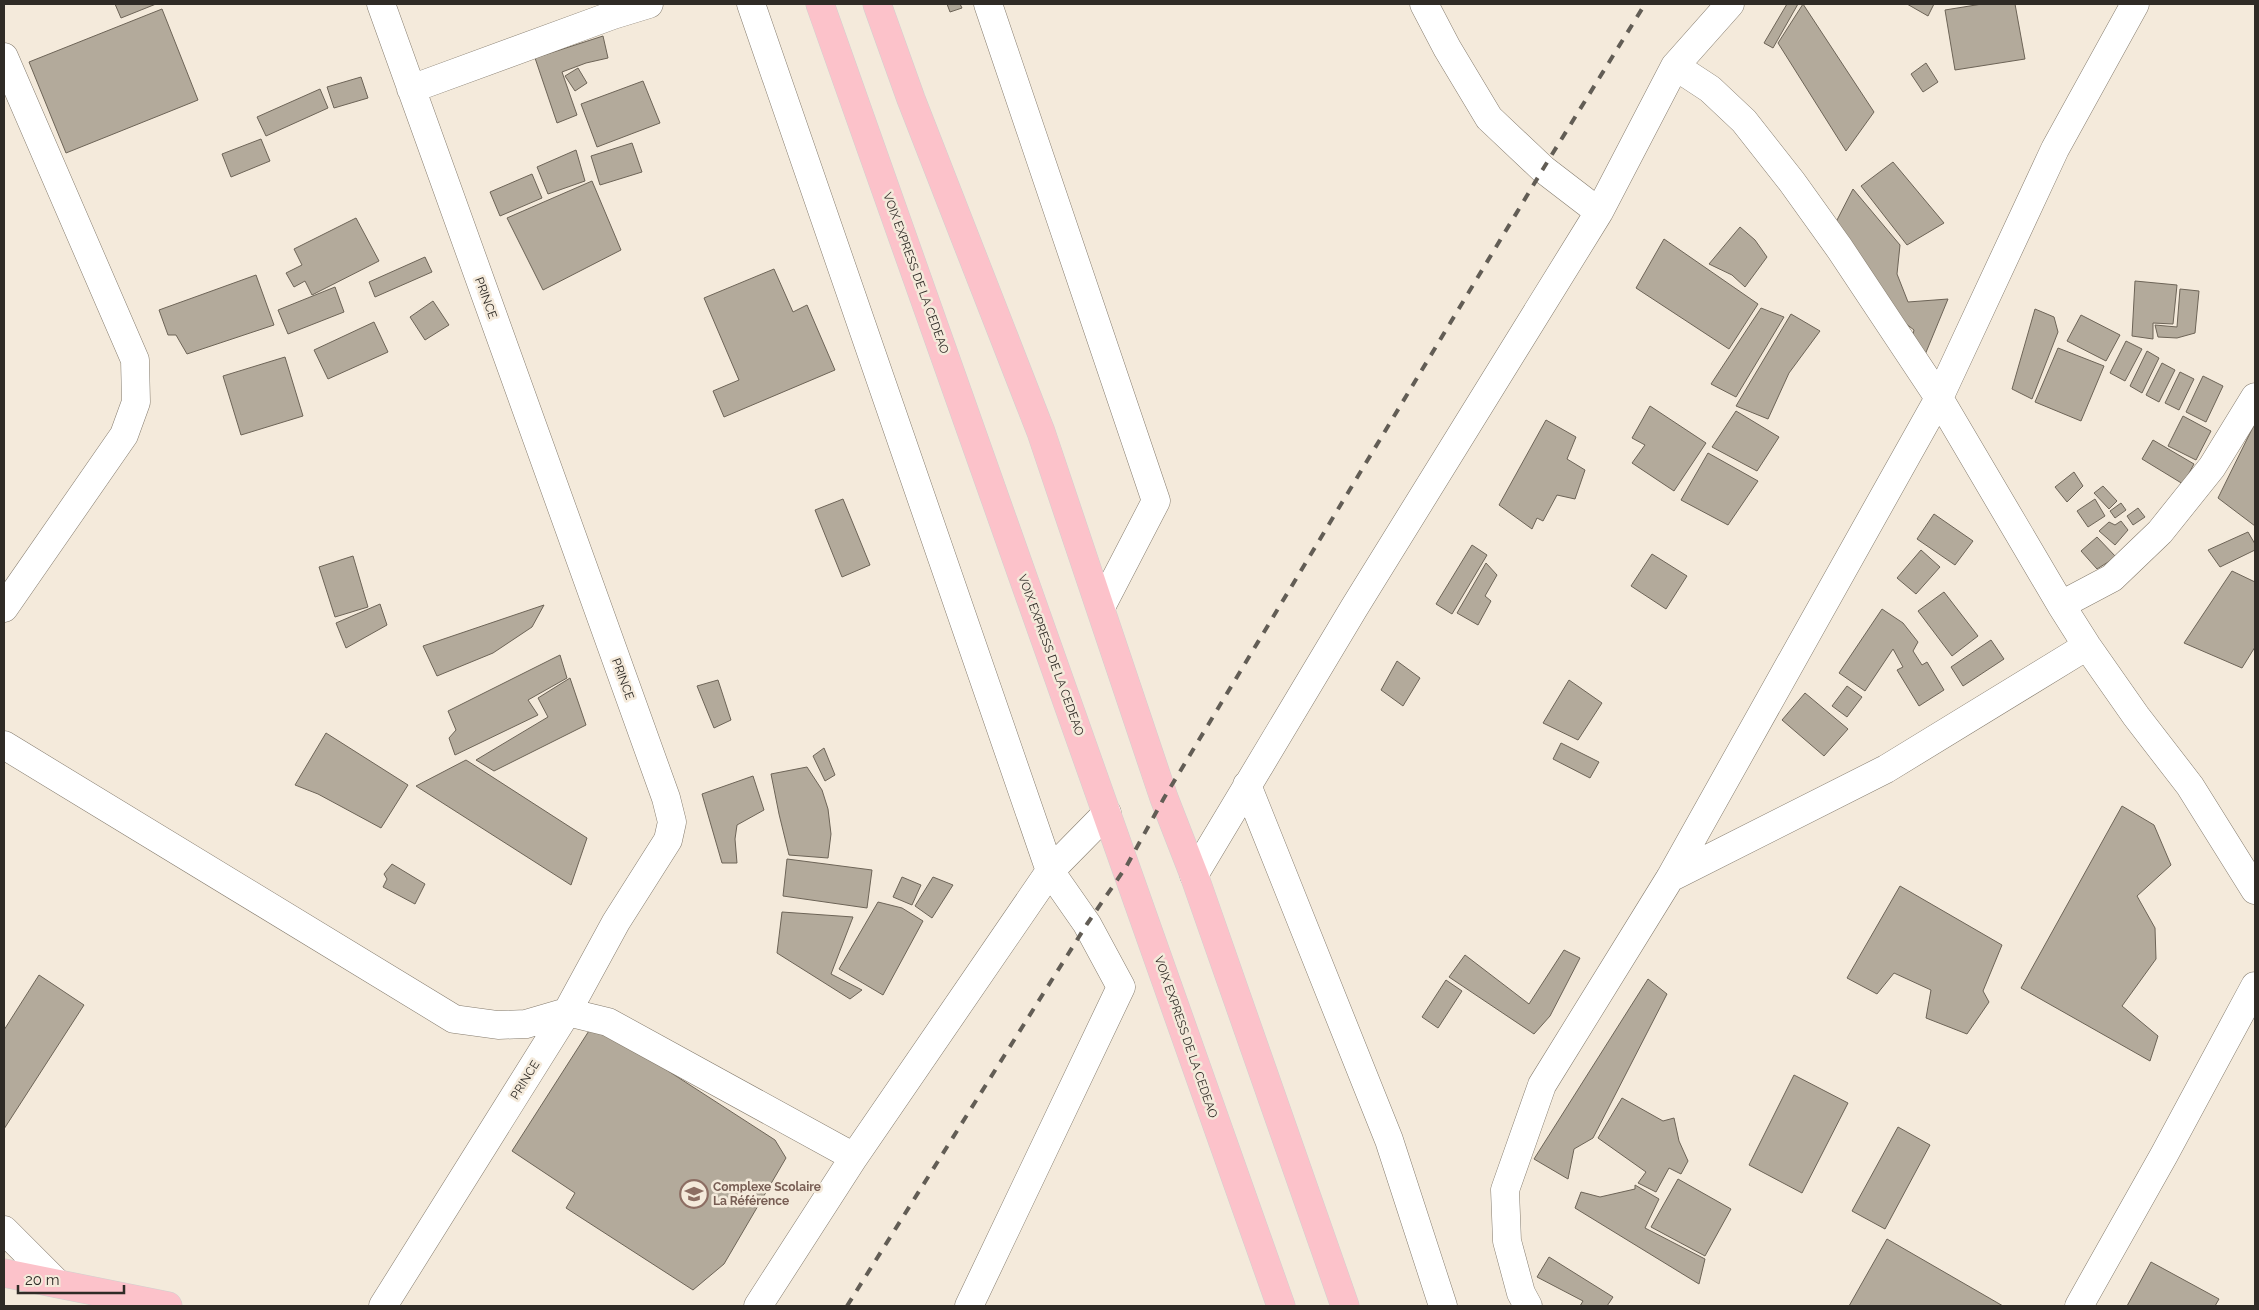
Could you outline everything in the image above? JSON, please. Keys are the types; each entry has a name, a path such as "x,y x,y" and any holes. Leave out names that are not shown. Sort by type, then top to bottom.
{"main road":[{"name":"VOIX EXPRESS DE LA CEDEAO","path":"820,4 1281,1306"},
{"path":"877,4 911,99 1041,432 1164,798 1194,875 1345,1306"},
{"path":"4,1273 167,1306"}],"street":[{"name":"PRINCE","path":"381,4 660,779 672,822 668,840 616,922 568,1012 383,1306"},
{"path":"411,89 613,15 649,4"},
{"path":"751,4 1050,872 1087,924 1121,987 969,1306"},
{"path":"988,4 1156,501 1101,607"},
{"path":"1424,4 1447,48 1489,118 1542,169 1599,212"},
{"path":"1194,875 1247,785 1599,212 1675,66 1730,4"},
{"path":"1528,1306 1521,1293 1507,1241 1505,1190 1542,1085 1670,878 1939,398 2055,149 2135,4"},
{"path":"4,57 135,360 136,402 124,435 4,608"},
{"path":"1675,66 1710,89 1744,121 1792,182 1939,398 2087,646 2136,716 2190,786 2255,890"},
{"path":"2061,605 2112,578 2160,532 2212,467 2255,397"},
{"path":"1670,878 1886,768 2087,646"},
{"path":"4,745 454,1019 498,1025 526,1024 568,1012 608,1022 854,1157"},
{"path":"1247,785 1389,1140 1443,1306"},
{"path":"758,1306 854,1157 1050,872 1107,813"},
{"path":"2079,1306 2164,1155 2255,986"},
{"path":"4,1230 57,1283"}],"building":[{"path":"115,4 156,4 121,18"},
{"path":"947,4 960,4 962,8 950,12"},
{"path":"1787,4 1798,4 1773,48 1764,43"},
{"path":"1803,4 1874,112 1846,151 1778,43"},
{"path":"1907,4 1934,4 1928,16"},
{"path":"1982,4 2015,4 2025,59 1955,70 1945,10"},
{"path":"162,9 198,100 66,153 29,62"},
{"path":"603,36 608,58 586,63 562,72 577,115 557,123 535,58"},
{"path":"1926,63 1938,82 1923,92 1911,74"},
{"path":"578,68 587,83 575,91 565,76"},
{"path":"361,77 368,98 334,108 327,87"},
{"path":"643,81 660,123 597,147 581,104"},
{"path":"320,89 328,108 266,136 257,117"},
{"path":"261,139 270,161 231,177 222,154"},
{"path":"632,143 642,172 600,185 591,156"},
{"path":"576,150 585,181 548,194 537,167"},
{"path":"1893,162 1944,223 1907,245 1861,186"},
{"path":"532,174 542,198 500,216 490,192"},
{"path":"592,181 621,250 543,290 507,218"},
{"path":"1853,189 1900,245 1897,274 1908,302 1948,299 1922,362 1910,346 1914,330 1897,317 1836,222"},
{"path":"356,218 379,261 312,295 305,281 294,287 286,273 302,265 294,249"},
{"path":"1740,227 1755,240 1767,257 1745,287 1732,275 1709,264"},
{"path":"1664,239 1758,304 1729,349 1636,288"},
{"path":"425,257 432,272 375,297 369,282"},
{"path":"774,269 793,312 807,305 835,370 724,417 713,391 739,380 704,298"},
{"path":"256,275 274,325 187,354 176,335 168,335 159,310"},
{"path":"2135,281 2177,285 2173,324 2153,323 2153,339 2132,336"},
{"path":"335,287 344,312 288,334 278,310"},
{"path":"2180,289 2199,291 2195,333 2177,338 2158,337 2155,325 2177,327"},
{"path":"433,301 449,325 425,340 410,317"},
{"path":"1761,308 1784,317 1736,397 1711,384"},
{"path":"2035,309 2054,317 2058,332 2032,399 2012,389"},
{"path":"1791,314 1820,331 1789,373 1768,419 1736,406"},
{"path":"2081,315 2120,335 2106,361 2067,341"},
{"path":"374,322 388,352 328,379 314,350"},
{"path":"2126,341 2142,349 2125,381 2110,373"},
{"path":"2058,348 2104,366 2081,421 2035,402"},
{"path":"2147,351 2159,358 2142,393 2130,386"},
{"path":"285,357 303,416 241,435 223,376"},
{"path":"2162,363 2175,370 2159,402 2146,395"},
{"path":"2180,372 2194,379 2179,410 2165,403"},
{"path":"2203,376 2223,386 2206,422 2186,412"},
{"path":"1650,406 1706,443 1674,491 1632,463 1645,445 1632,438"},
{"path":"1736,411 1779,437 1757,471 1712,447"},
{"path":"2183,416 2211,431 2196,460 2168,446"},
{"path":"1546,420 1576,437 1567,459 1585,470 1575,499 1557,495 1543,521 1537,518 1532,529 1499,505"},
{"path":"2255,423 2255,526 2218,498"},
{"path":"2153,440 2194,464 2183,484 2142,459"},
{"path":"1708,453 1758,481 1728,525 1681,500"},
{"path":"2074,472 2083,486 2067,502 2055,487"},
{"path":"2103,486 2117,501 2109,509 2094,493"},
{"path":"843,499 870,565 842,577 815,510"},
{"path":"2095,499 2105,516 2088,527 2077,511"},
{"path":"2121,503 2126,510 2115,518 2110,511"},
{"path":"2138,508 2145,517 2133,525 2127,516"},
{"path":"1934,514 1973,541 1955,565 1917,539"},
{"path":"2121,521 2128,530 2115,545 2099,531 2109,522 2115,525"},
{"path":"2248,532 2255,544 2255,550 2220,567 2208,550"},
{"path":"2097,537 2116,557 2097,569 2081,551"},
{"path":"1472,545 1487,555 1452,614 1436,604"},
{"path":"1921,550 1940,567 1916,594 1897,578"},
{"path":"1652,554 1687,576 1666,609 1631,586"},
{"path":"353,556 368,607 335,617 319,567"},
{"path":"1486,563 1497,575 1485,596 1491,601 1478,625 1457,613"},
{"path":"2232,571 2255,582 2255,647 2242,668 2184,643"},
{"path":"1944,592 1978,636 1952,656 1918,611"},
{"path":"380,604 387,625 346,648 336,623"},
{"path":"544,605 532,627 493,653 437,676 423,646"},
{"path":"1882,609 1903,623 1918,642 1913,651 1922,665 1927,662 1944,690 1919,706 1897,670 1903,667 1893,649 1865,691 1839,673"},
{"path":"1991,640 2004,659 1963,686 1951,667"},
{"path":"560,655 567,678 528,700 538,715 455,755 449,738 456,730 448,711"},
{"path":"1397,661 1420,678 1403,706 1381,690"},
{"path":"570,678 586,725 494,771 476,760 548,717 538,698"},
{"path":"718,680 731,720 714,728 697,686"},
{"path":"1569,680 1602,703 1578,740 1543,723"},
{"path":"1847,686 1862,697 1847,717 1832,706"},
{"path":"1805,693 1848,729 1824,756 1782,720"},
{"path":"326,733 408,785 381,828 318,794 295,785"},
{"path":"1561,743 1599,762 1590,778 1553,759"},
{"path":"824,748 835,775 825,781 813,756"},
{"path":"466,760 587,838 571,885 416,786"},
{"path":"807,767 822,790 828,809 831,834 828,858 789,855 779,814 771,774"},
{"path":"753,776 764,810 737,825 735,839 737,863 722,863 702,794"},
{"path":"2122,806 2154,825 2171,865 2137,896 2155,928 2156,959 2122,1006 2158,1036 2150,1061 2021,988"},
{"path":"787,859 872,870 867,908 783,896"},
{"path":"392,864 425,884 415,904 383,887 387,879 384,874"},
{"path":"902,877 921,885 912,905 893,897"},
{"path":"933,877 953,885 932,918 915,906"},
{"path":"1900,886 2002,945 1983,991 1989,1002 1967,1034 1926,1018 1931,990 1894,973 1877,994 1847,978"},
{"path":"878,902 902,908 923,921 883,995 839,969"},
{"path":"782,912 853,917 831,974 862,990 850,999 777,953"},
{"path":"1564,950 1580,958 1550,1016 1534,1034 1449,977 1465,955 1529,1004"},
{"path":"39,975 84,1005 4,1129 4,1030"},
{"path":"1648,979 1667,994 1593,1138 1574,1149 1568,1179 1534,1159"},
{"path":"1446,980 1462,991 1438,1028 1422,1017"},
{"path":"594,1023 775,1140 786,1158 724,1264 693,1290 566,1208 575,1193 512,1151"},
{"path":"1794,1075 1848,1103 1802,1193 1749,1165"},
{"path":"1622,1098 1663,1121 1674,1118 1679,1141 1688,1161 1681,1174 1669,1168 1656,1192 1638,1183 1646,1172 1598,1138"},
{"path":"1898,1127 1930,1145 1885,1229 1852,1211"},
{"path":"1678,1179 1731,1209 1705,1256 1651,1227"},
{"path":"1635,1185 1659,1199 1645,1228 1705,1259 1699,1284 1575,1208 1581,1192 1600,1197 1635,1189"},
{"path":"1887,1239 2003,1306 1849,1306"},
{"path":"1549,1257 1613,1297 1607,1306 1580,1306 1583,1301 1537,1277"},
{"path":"2151,1262 2219,1299 2215,1306 2127,1306"}],"railway":[{"path":"847,1306 1087,924 1126,867 1164,798 1543,169 1645,4"}],"place":[{"name":"Complexe Scolaire La Référence","path":"694,1194"}]}
